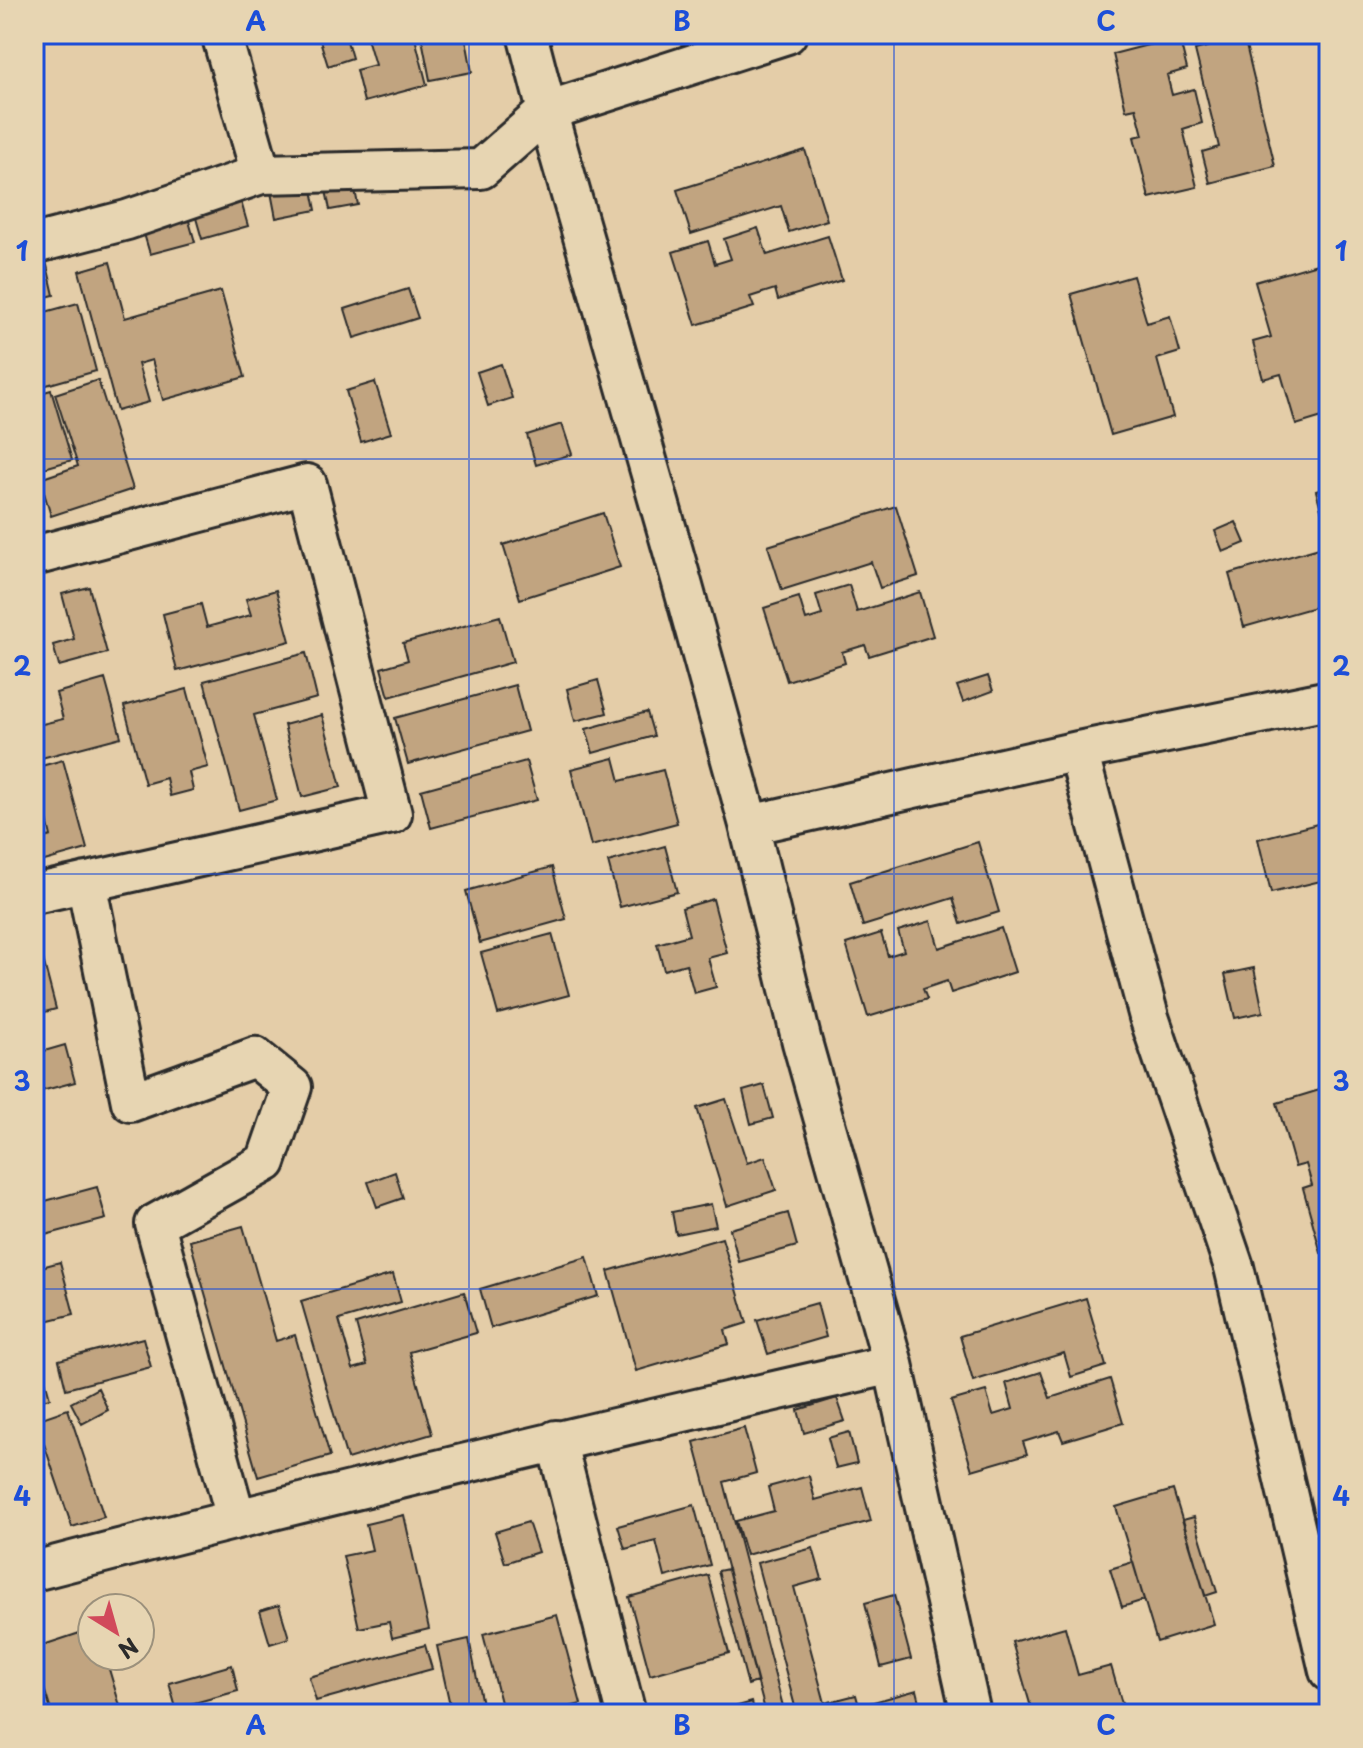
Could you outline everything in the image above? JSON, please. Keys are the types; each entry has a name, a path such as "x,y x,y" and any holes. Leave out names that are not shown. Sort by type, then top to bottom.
{"street":[{"path":"221,34 261,174"},
{"path":"527,34 749,825 802,1042 893,1364 971,1714"},
{"path":"34,244 127,220 261,174 481,169 547,111 787,34"},
{"path":"34,556 307,484 392,814 34,894"},
{"path":"749,825 1078,751 1329,700"},
{"path":"1078,751 1149,1017 1234,1267 1329,1671"},
{"path":"86,882 131,1102 255,1057 292,1087 266,1162 155,1224 236,1518"},
{"path":"34,1571 556,1440 893,1364"},
{"path":"556,1440 626,1714"}],"building":[{"path":"318,34 345,34 352,58 328,66"},
{"path":"383,34 414,34 427,85 364,102 356,70 375,65 367,38"},
{"path":"421,34 465,34 472,72 430,80"},
{"path":"1179,37 1187,69 1167,75 1172,95 1194,89 1202,123 1183,129 1197,187 1149,198 1134,137 1143,135 1136,108 1126,110 1113,54"},
{"path":"1244,37 1275,166 1210,183 1202,152 1219,147 1195,50"},
{"path":"805,150 827,220 789,232 781,206 691,234 677,190"},
{"path":"353,180 358,205 330,210 325,185"},
{"path":"311,185 316,210 276,218 271,192"},
{"path":"240,198 248,226 202,239 194,211"},
{"path":"187,214 195,242 150,254 142,227"},
{"path":"758,228 767,255 828,236 842,280 778,300 775,289 750,297 754,307 696,325 673,252 708,241 715,264 731,259 724,239"},
{"path":"46,261 54,295 34,300 34,264"},
{"path":"110,262 125,318 221,291 245,377 163,400 152,360 138,364 149,402 117,411 79,271"},
{"path":"1317,264 1329,308 1329,415 1296,425 1281,374 1263,379 1253,342 1271,337 1255,282"},
{"path":"1133,276 1147,323 1170,316 1180,352 1157,359 1173,417 1111,435 1071,294"},
{"path":"408,289 418,318 354,338 345,309"},
{"path":"78,303 96,371 36,388 34,315"},
{"path":"501,364 512,398 488,406 477,372"},
{"path":"98,380 133,489 51,516 40,479 78,466 55,394"},
{"path":"375,382 391,433 361,442 346,391"},
{"path":"51,390 72,460 34,471 34,395"},
{"path":"562,424 572,454 536,465 527,435"},
{"path":"1329,487 1329,537 1316,491"},
{"path":"896,506 918,576 880,588 871,562 782,590 768,546"},
{"path":"603,513 620,567 520,599 503,545"},
{"path":"1236,522 1245,543 1223,552 1215,531"},
{"path":"1329,545 1329,603 1244,627 1229,574"},
{"path":"849,585 857,612 920,592 933,636 869,656 865,645 842,652 845,663 787,681 764,608 799,597 806,620 822,615 816,595"},
{"path":"89,587 107,653 59,666 53,645 74,639 62,594"},
{"path":"276,590 290,641 177,671 163,614 201,604 207,627 251,615 246,599"},
{"path":"500,616 513,662 389,697 381,668 408,660 403,643"},
{"path":"306,653 317,698 254,715 277,800 239,810 204,681"},
{"path":"988,676 993,691 963,702 957,686"},
{"path":"105,679 121,737 34,760 34,726 63,719 56,693"},
{"path":"598,680 607,713 575,721 567,689"},
{"path":"515,685 527,731 408,764 395,718"},
{"path":"187,689 208,767 189,772 193,790 170,796 166,778 145,784 124,706"},
{"path":"647,712 654,736 593,753 586,729"},
{"path":"322,715 341,787 302,797 284,725"},
{"path":"614,758 620,781 663,770 677,823 591,846 571,769"},
{"path":"63,760 87,849 34,864 34,841 51,836 34,768"},
{"path":"526,761 537,800 431,828 421,790"},
{"path":"1329,821 1329,879 1271,893 1258,839"},
{"path":"978,842 999,912 961,924 953,898 863,926 850,882"},
{"path":"665,846 677,892 620,907 608,862"},
{"path":"552,867 566,919 480,943 466,891"},
{"path":"713,899 727,953 708,958 716,987 694,993 686,964 664,970 657,944 689,935 682,908"},
{"path":"931,921 939,948 1001,928 1015,972 951,993 947,981 923,989 927,999 868,1017 846,944 881,933 888,956 904,951 898,931"},
{"path":"34,933 56,1009 34,1015"},
{"path":"552,934 569,995 498,1014 481,953"},
{"path":"1254,968 1263,1012 1235,1018 1225,974"},
{"path":"65,1045 75,1082 34,1093 34,1054"},
{"path":"764,1085 773,1118 751,1124 743,1091"},
{"path":"1329,1088 1329,1251 1321,1253 1303,1188 1312,1185 1306,1164 1295,1167 1277,1103"},
{"path":"726,1099 747,1163 765,1157 776,1190 727,1206 697,1108"},
{"path":"395,1172 403,1198 377,1207 368,1182"},
{"path":"97,1187 106,1219 34,1238 34,1204"},
{"path":"711,1204 716,1226 676,1234 672,1212"},
{"path":"788,1213 797,1246 739,1262 730,1229"},
{"path":"243,1226 276,1341 295,1335 330,1456 258,1477 190,1241"},
{"path":"722,1238 747,1323 725,1330 729,1344 636,1371 608,1271"},
{"path":"587,1257 598,1296 491,1328 480,1289"},
{"path":"60,1262 74,1314 34,1324 34,1269"},
{"path":"393,1274 401,1302 339,1320 353,1369 367,1365 356,1324 464,1292 476,1333 409,1352 432,1434 347,1459 301,1301"},
{"path":"1086,1298 1106,1366 1071,1377 1064,1353 973,1381 960,1336"},
{"path":"817,1303 826,1337 768,1354 757,1320"},
{"path":"143,1338 151,1367 66,1389 59,1360"},
{"path":"34,1340 50,1398 34,1402"},
{"path":"1041,1372 1050,1398 1110,1379 1123,1423 1063,1441 1059,1431 1023,1442 1027,1454 972,1470 951,1401 986,1391 993,1415 1013,1409 1006,1383"},
{"path":"98,1388 108,1410 82,1424 71,1403"},
{"path":"837,1398 845,1421 804,1433 798,1410"},
{"path":"68,1409 104,1517 72,1527 36,1420"},
{"path":"744,1428 756,1473 724,1482 785,1714 766,1714 694,1442"},
{"path":"849,1432 857,1463 836,1468 828,1438"},
{"path":"809,1476 815,1500 862,1487 871,1521 746,1555 736,1521 774,1511 768,1487"},
{"path":"1173,1490 1214,1624 1157,1642 1116,1507"},
{"path":"694,1505 710,1565 665,1577 656,1541 625,1549 618,1526"},
{"path":"404,1515 429,1629 392,1638 389,1622 359,1628 343,1556 372,1550 366,1524"},
{"path":"1194,1517 1217,1592 1205,1596 1183,1520"},
{"path":"528,1522 538,1552 505,1563 495,1532"},
{"path":"813,1548 822,1579 794,1587 825,1703 856,1695 859,1706 917,1690 923,1714 797,1714 757,1563"},
{"path":"1133,1562 1144,1600 1122,1607 1110,1569"},
{"path":"728,1569 757,1682 748,1685 718,1571"},
{"path":"708,1575 729,1653 650,1675 629,1597"},
{"path":"894,1595 911,1659 881,1667 865,1603"},
{"path":"279,1605 289,1638 270,1644 260,1611"},
{"path":"557,1615 581,1704 542,1714 504,1714 483,1634"},
{"path":"1065,1627 1078,1675 1111,1666 1125,1714 1033,1714 1012,1642"},
{"path":"76,1634 76,1672 110,1672 121,1709 105,1714 52,1714 34,1648"},
{"path":"469,1639 484,1714 452,1714 437,1646"},
{"path":"425,1645 432,1669 316,1701 309,1677"},
{"path":"232,1665 238,1691 176,1708 169,1683"},
{"path":"752,1702 755,1714 710,1714"}]}
